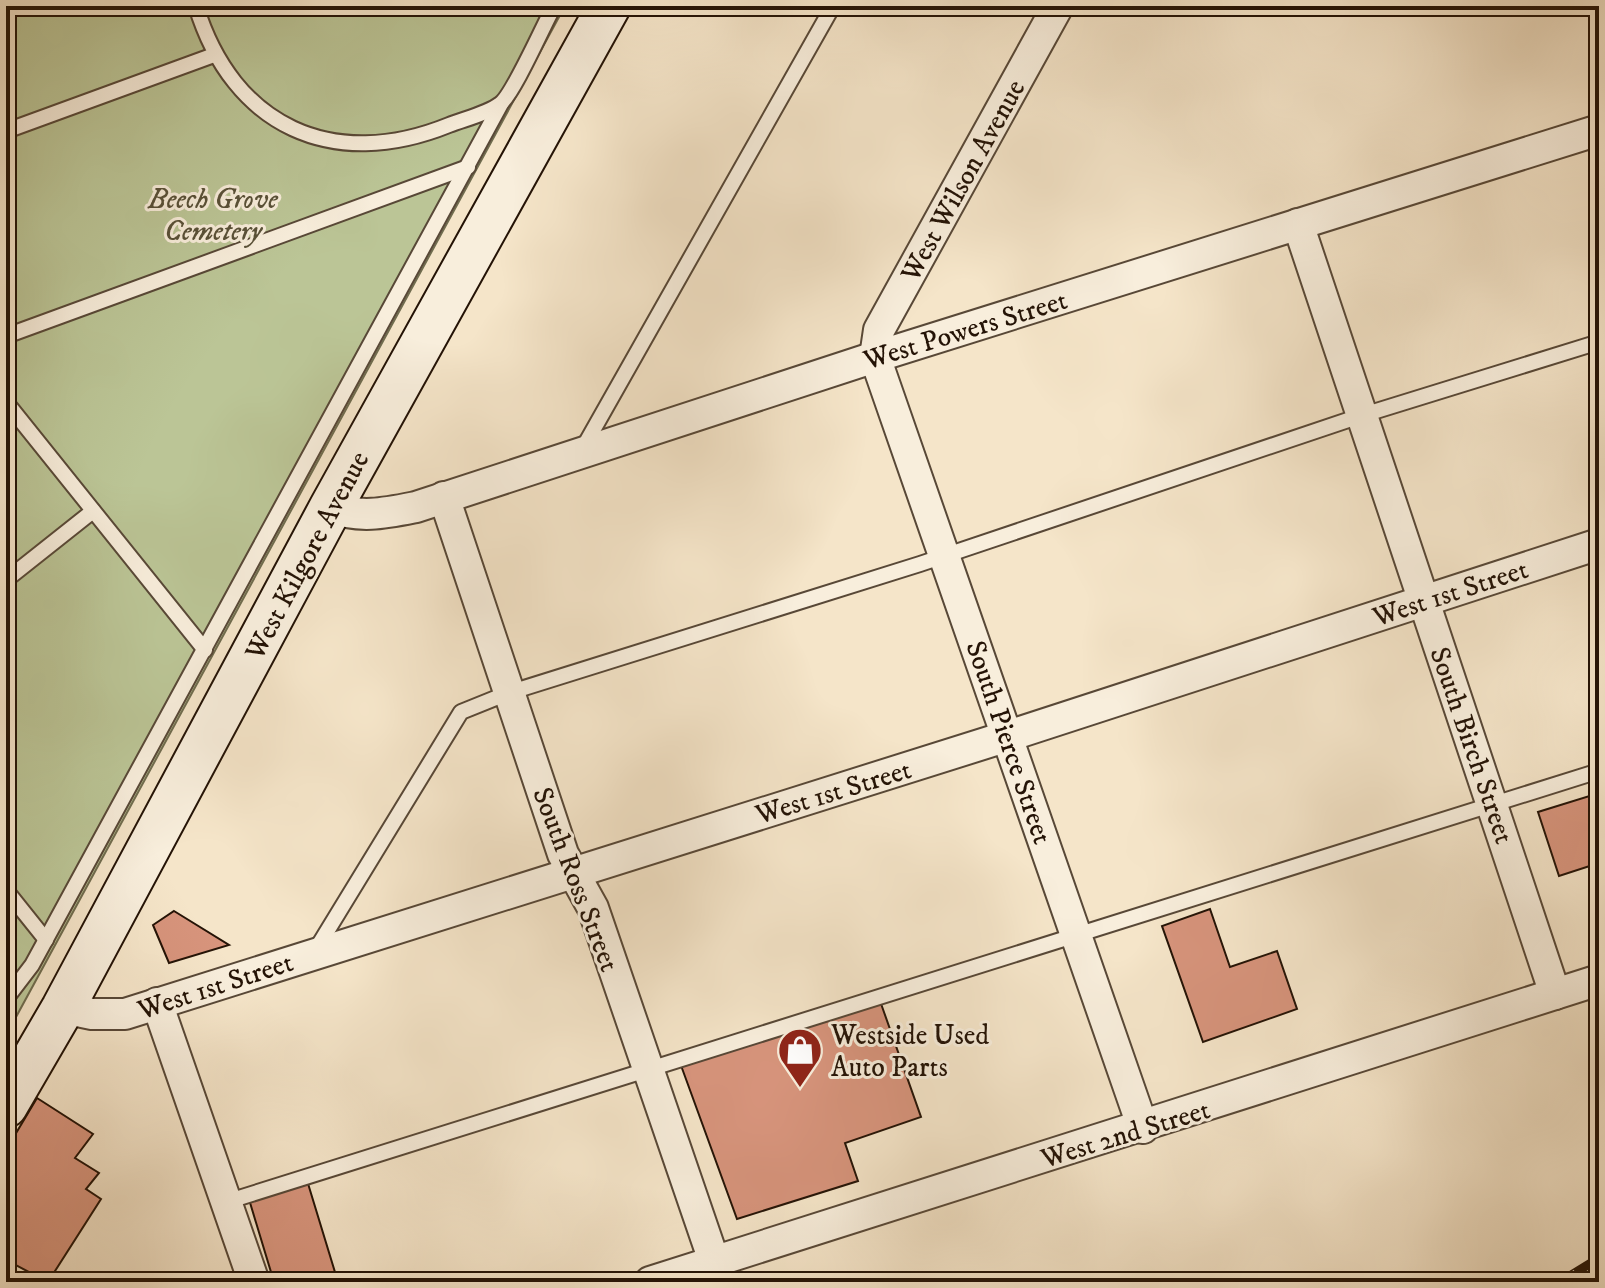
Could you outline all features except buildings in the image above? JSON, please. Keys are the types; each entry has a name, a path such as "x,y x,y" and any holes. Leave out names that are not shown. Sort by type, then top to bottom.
{"main road":[{"name":"West Kilgore Avenue","path":"6,1106 63,1008 331,507 609,6"}],"street":[{"name":"West Wilson Avenue","path":"875,357 879,330 1058,6"},
{"name":"West Powers Street","path":"331,507 347,514 379,513 444,497 582,450 1599,130"},
{"name":"South Birch Street","path":"1298,224 1555,994"},
{"name":"South Pierce Street","path":"875,357 947,555 1143,1128"},
{"name":"South Ross Street","path":"444,497 563,854 593,908 714,1261"},
{"name":"West 1st Street","path":"63,1008 108,1016 157,1003 1008,736 1599,544"},
{"name":"West 2nd Street","path":"650,1282 1143,1128 1599,980"},
{"path":"157,1003 254,1282"}],"lane":[{"path":"196,6 214,55 239,88 262,109 311,136 335,142 393,144 418,138 501,104"},
{"path":"582,450 833,6"},
{"path":"6,999 32,965 46,940 552,9"},
{"path":"6,131 214,55"},
{"path":"6,336 468,167"},
{"path":"313,954 461,712 508,693 947,555 1360,416 1599,342"},
{"path":"6,402 205,650"},
{"path":"6,580 93,511"},
{"path":"226,1202 1077,936 1492,802 1599,771"},
{"path":"6,890 46,940"}],"green space":[{"name":"Beech Grove Cemetery","path":"6,6 565,6 16,1017 6,1026"}],"railway":[{"path":"1560,1282 1599,1258"}],"place":[{"name":"Westside Used Auto Parts","path":"800,1089"}]}
